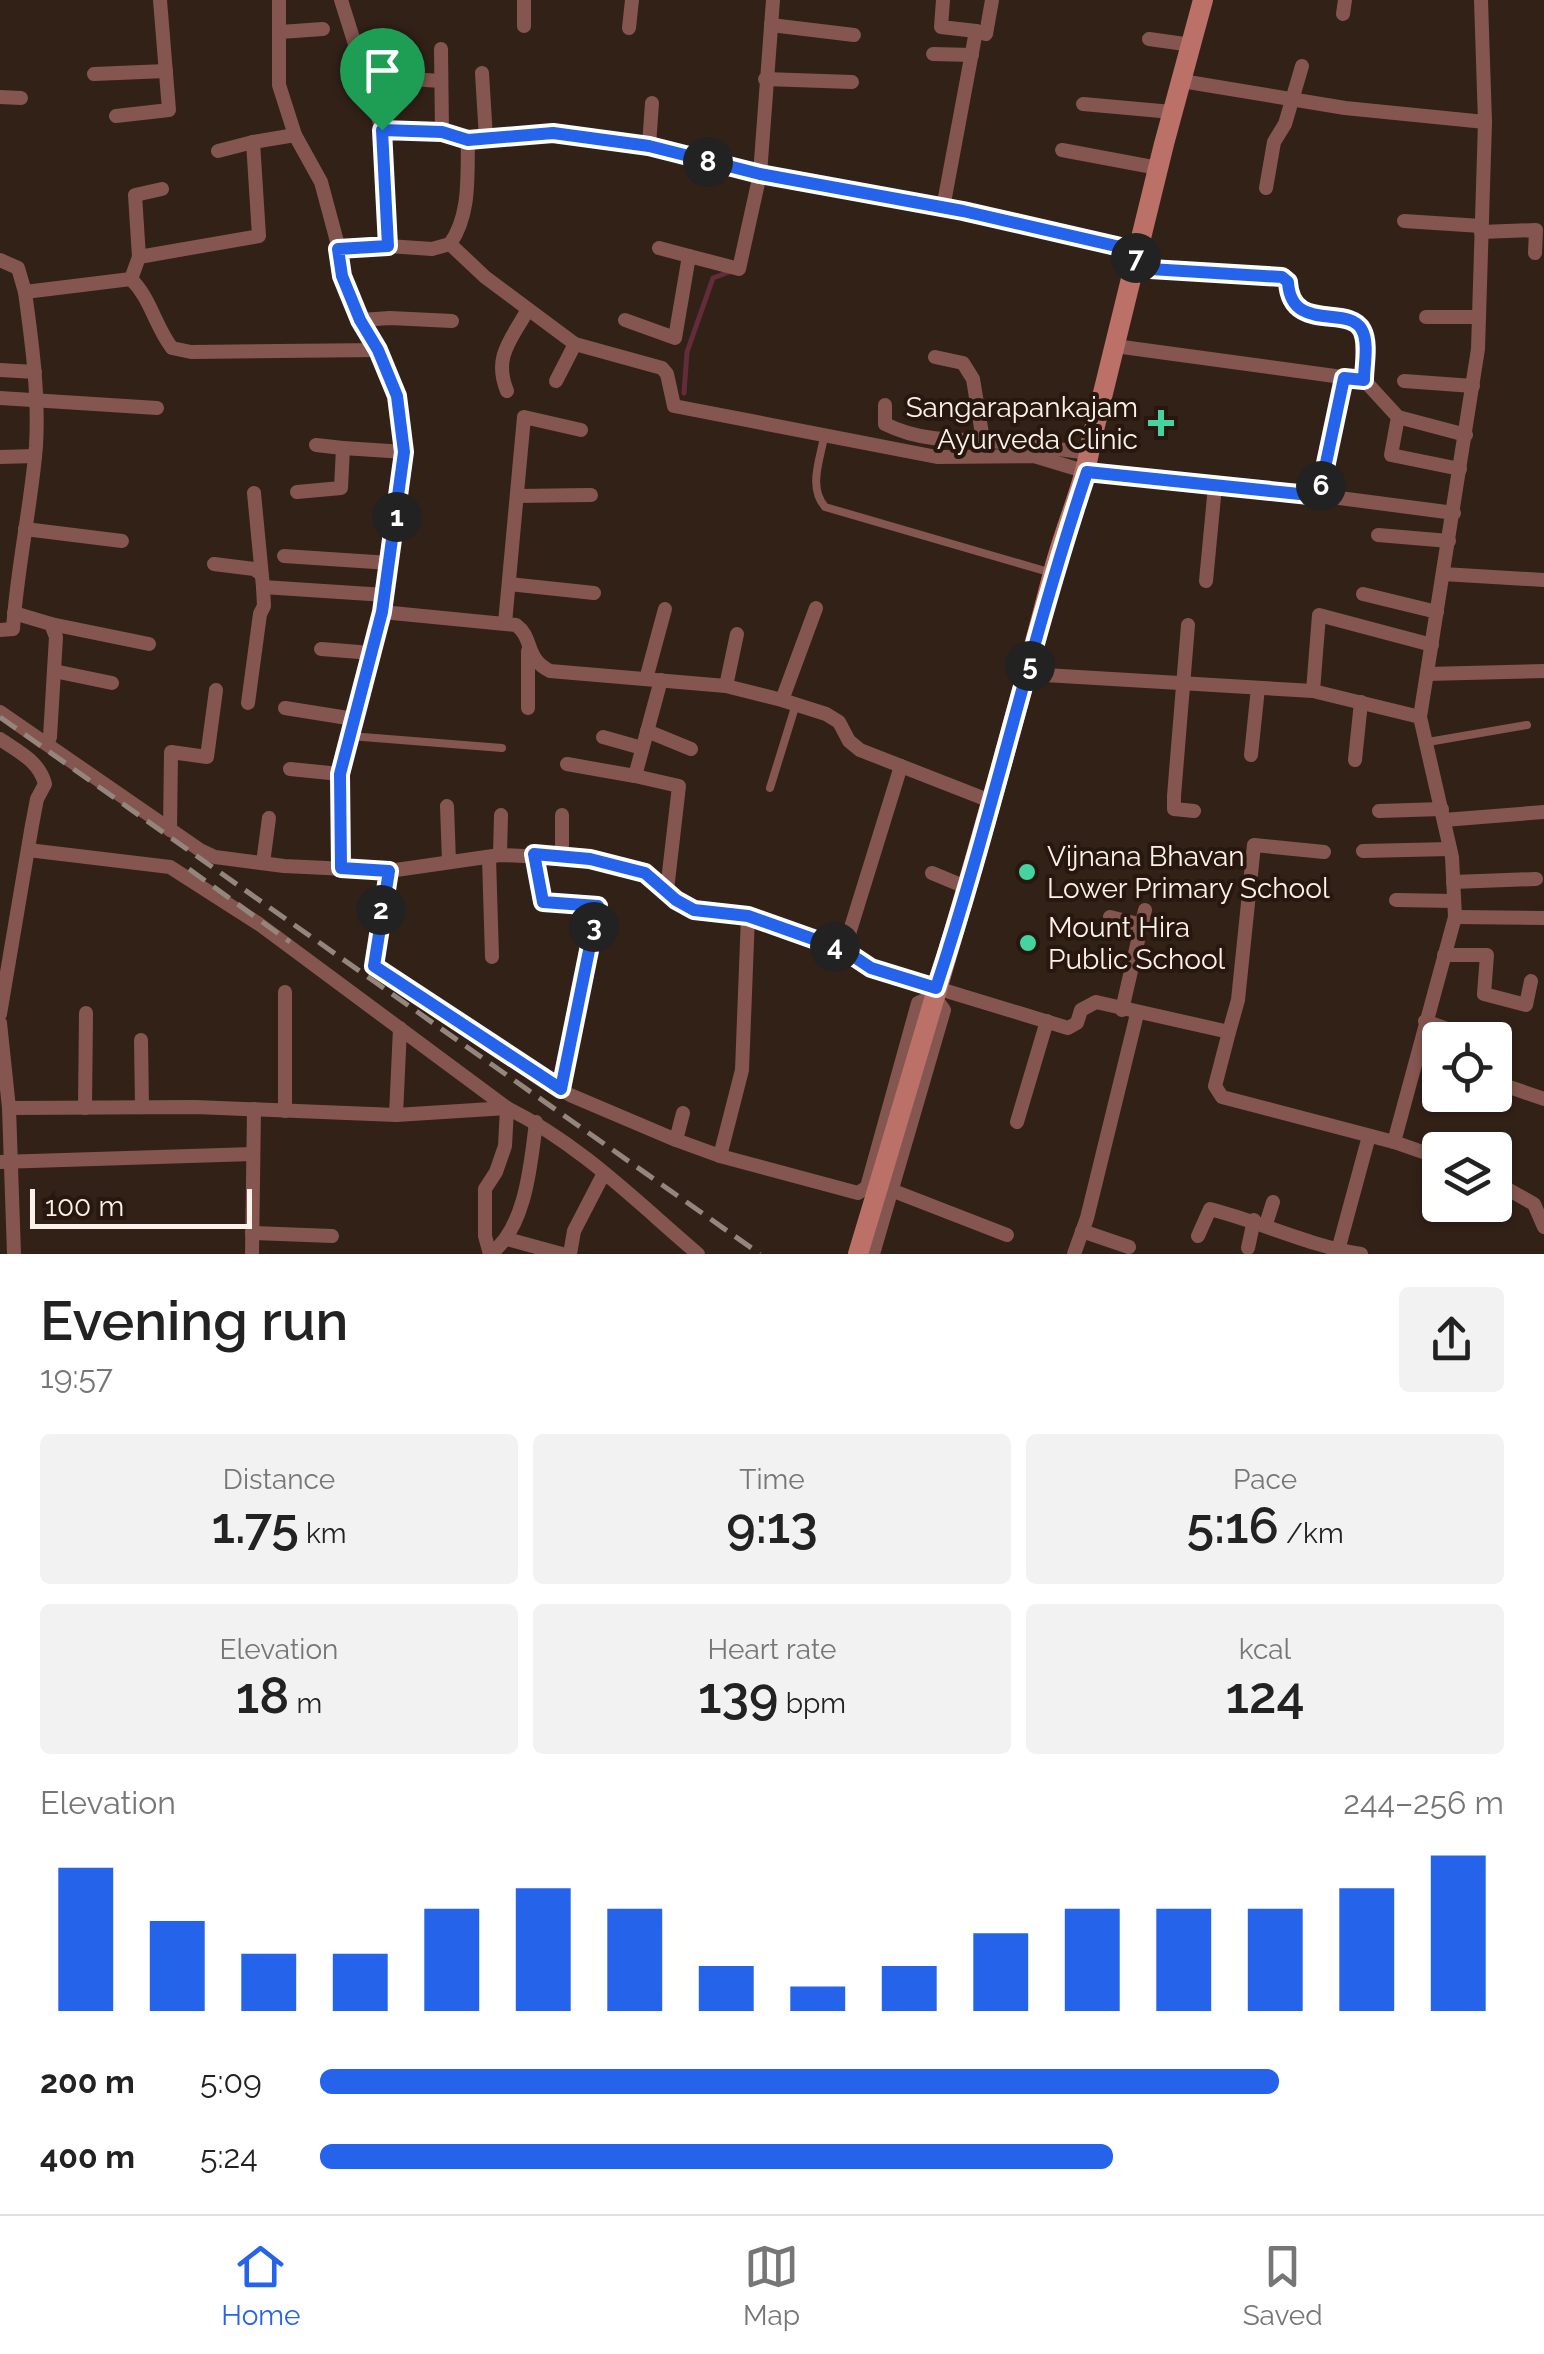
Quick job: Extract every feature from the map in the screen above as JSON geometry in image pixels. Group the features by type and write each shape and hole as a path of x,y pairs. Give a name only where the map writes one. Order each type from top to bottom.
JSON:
{"main road":[{"path":"858,1254 993,802 1053,573 1088,462 1158,168 1203,0"}],"street":[{"path":"116,116 169,110 160,0"},
{"path":"279,0 279,85 295,135 321,182 342,276 397,396 404,452 382,612 340,774 341,868"},
{"path":"341,0 382,130 388,246"},
{"path":"524,0 524,26"},
{"path":"629,28 632,0"},
{"path":"659,248 740,268 760,174 773,0"},
{"path":"943,0 941,27 986,34 992,0"},
{"path":"1394,1142 1454,909 1450,848 1420,717 1466,434 1479,318 1485,122 1481,0"},
{"path":"770,25 854,35"},
{"path":"280,32 323,29"},
{"path":"942,208 976,31"},
{"path":"1149,38 1192,45"},
{"path":"441,50 442,132"},
{"path":"933,54 972,56"},
{"path":"1266,188 1274,142 1293,101 1302,66"},
{"path":"94,74 166,71"},
{"path":"482,73 486,138"},
{"path":"364,76 441,81"},
{"path":"765,79 852,82"},
{"path":"1182,81 1293,101 1485,122"},
{"path":"0,97 20,98"},
{"path":"649,146 652,103"},
{"path":"1084,104 1172,112"},
{"path":"382,130 442,132 468,140 553,133 649,146 760,174 942,208 1136,260 1282,277 1288,282 1288,294 1302,310 1312,316 1357,324 1363,330 1364,380 1398,417 1466,434"},
{"path":"218,150 295,135"},
{"path":"338,249 432,248 450,244 461,228 466,203 468,140"},
{"path":"139,257 259,236 253,142"},
{"path":"1062,150 1158,168"},
{"path":"131,279 139,257 135,195 162,189"},
{"path":"1404,222 1536,230 1535,253"},
{"path":"450,244 528,311 575,344 662,368 674,406 938,457 1034,456 1088,462"},
{"path":"625,320 675,338 689,256"},
{"path":"0,260 18,268 26,292 36,400 34,456 13,630 0,630"},
{"path":"26,292 131,279"},
{"path":"131,279 145,293 160,332 172,348 190,352 378,350"},
{"path":"507,391 500,373 503,356 528,311"},
{"path":"1426,318 1479,318"},
{"path":"360,320 452,320"},
{"path":"556,381 575,344"},
{"path":"1115,346 1364,380"},
{"path":"935,357 963,362 974,379 983,440"},
{"path":"0,370 35,372"},
{"path":"1319,496 1344,378"},
{"path":"1404,381 1473,386"},
{"path":"0,398 157,408"},
{"path":"885,405 885,424 906,434 942,440 983,440 1215,486 1454,513"},
{"path":"505,623 524,417 582,430"},
{"path":"1398,417 1390,455 1460,468"},
{"path":"316,445 404,452"},
{"path":"297,492 341,488 343,448"},
{"path":"0,457 34,456"},
{"path":"1206,581 1215,486"},
{"path":"248,703 264,606 254,493"},
{"path":"517,496 591,495"},
{"path":"26,529 122,541"},
{"path":"1378,536 1449,541"},
{"path":"284,556 390,562"},
{"path":"214,564 254,569 262,581 385,595"},
{"path":"1443,574 1544,580"},
{"path":"509,584 594,593"},
{"path":"1363,594 1437,612"},
{"path":"789,702 816,608"},
{"path":"635,776 647,731 664,609"},
{"path":"382,612 505,623 524,630 528,646 528,708"},
{"path":"14,614 149,644"},
{"path":"1313,691 1319,615 1432,646"},
{"path":"47,744 56,637 51,624"},
{"path":"1188,626 1174,809 1194,811"},
{"path":"726,686 737,634"},
{"path":"528,646 539,665 550,671 726,686 789,702 839,722 849,741 860,750 993,802"},
{"path":"321,650 372,653"},
{"path":"54,671 112,683"},
{"path":"1427,674 1544,671"},
{"path":"1028,674 1313,691 1420,717"},
{"path":"1252,755 1258,688"},
{"path":"170,830 172,752 207,758 216,690"},
{"path":"1355,760 1361,702"},
{"path":"285,708 354,720"},
{"path":"0,712 215,857 389,871 534,854 590,859 645,873 694,910 748,916 844,950 871,968 934,996 1073,1027 1081,1010 1096,1002 1229,1032"},
{"path":"647,731 691,748"},
{"path":"603,737 642,748"},
{"path":"0,740 32,760 45,784 38,799 28,850 0,1014"},
{"path":"567,764 679,786 667,890"},
{"path":"844,950 900,766"},
{"path":"290,769 340,774"},
{"path":"447,806 449,862"},
{"path":"1379,811 1544,812"},
{"path":"492,957 495,857 501,816"},
{"path":"562,816 562,856"},
{"path":"263,863 269,818"},
{"path":"1324,852 1254,845 1238,1000 1215,1086 1222,1097 1422,1152"},
{"path":"1362,851 1450,848"},
{"path":"28,850 170,866 258,924 506,1108 536,1122 589,1158 698,1254"},
{"path":"534,854 543,902 598,906 561,1089"},
{"path":"389,871 374,966 561,1089 720,1156 858,1193 867,1187 918,1004 934,996"},
{"path":"932,873 968,888"},
{"path":"1453,882 1536,879"},
{"path":"1396,900 1544,918"},
{"path":"720,1156 742,1070 748,916"},
{"path":"1074,1254 1130,1012 1144,918 1110,917"},
{"path":"1444,954 1488,955 1484,994 1526,1005 1531,981"},
{"path":"285,992 285,1111"},
{"path":"873,1254 944,1010 934,996"},
{"path":"84,1108 86,1013"},
{"path":"1017,1122 1047,1022"},
{"path":"0,1023 8,1108 5,1162 14,1254"},
{"path":"396,1115 400,1028"},
{"path":"141,1040 142,1107"},
{"path":"1512,1088 1544,1100"},
{"path":"8,1108 254,1109 396,1115 506,1108"},
{"path":"506,1108 505,1146 486,1189 484,1236 490,1254 507,1239 529,1177 536,1122"},
{"path":"252,1254 254,1109"},
{"path":"676,1140 683,1113"},
{"path":"1338,1252 1348,1202 1356,1188 1369,1136"},
{"path":"5,1162 253,1154"},
{"path":"570,1254 574,1231 604,1173"},
{"path":"891,1190 1007,1235"},
{"path":"1512,1192 1534,1204 1544,1227"},
{"path":"1248,1248 1273,1202"},
{"path":"1198,1236 1210,1209 1260,1222 1338,1252 1360,1254"},
{"path":"1082,1231 1128,1247"},
{"path":"252,1233 332,1236"},
{"path":"507,1239 562,1254"}],"lane":[{"path":"824,436 815,484 825,507 1053,573"},
{"path":"770,788 789,702"},
{"path":"1428,742 1527,725"},
{"path":"350,736 502,748"}],"waterway":[{"path":"684,393 687,352 713,278 729,272"}],"railway":[{"path":"0,717 760,1254"},
{"path":"189,869 290,942"}],"place":[{"name":"Sangarapankajam Ayurveda Clinic","path":"1161,423"},
{"name":"Vijnana Bhavan Lower Primary School","path":"1027,872"},
{"name":"Mount Hira Public School","path":"1028,943"}],"route":[{"path":"382,130 442,132 468,140 553,133 649,146 760,174 963,211 1138,251 1134,268 1282,277 1288,282 1288,294 1302,310 1312,316 1342,319 1363,330 1364,380 1344,378 1319,496 1087,472 1053,573 1008,748 936,988 871,968 844,950 748,916 694,910 645,873 590,859 534,854 543,902 598,906 561,1089 374,966 389,871 341,868 340,774 382,612 404,452 397,396 342,276 338,249 388,246 382,130"}]}
